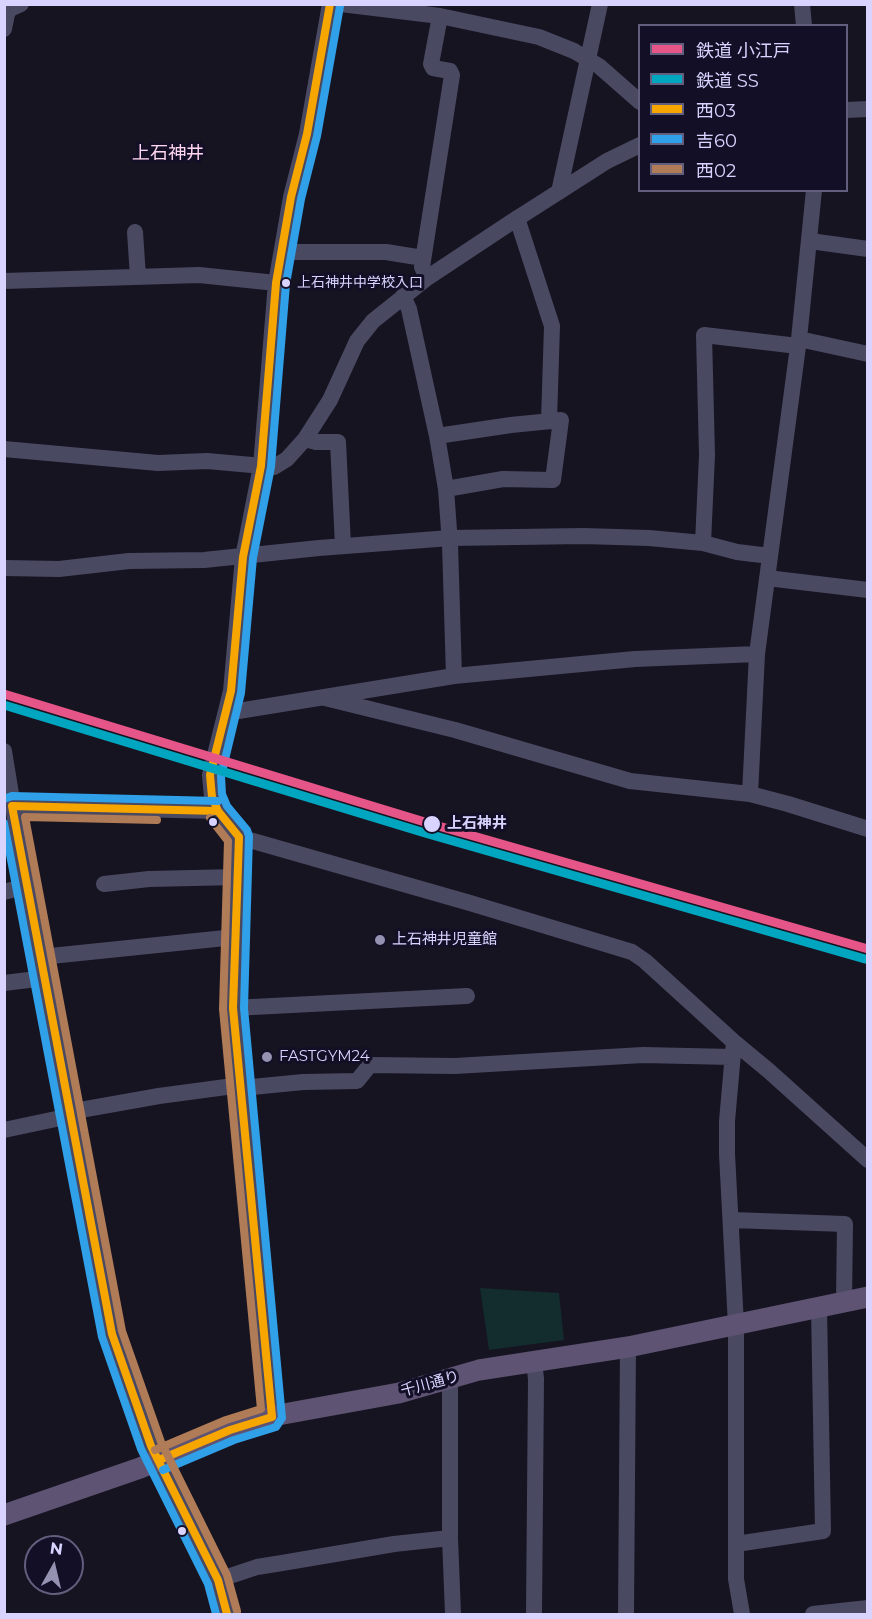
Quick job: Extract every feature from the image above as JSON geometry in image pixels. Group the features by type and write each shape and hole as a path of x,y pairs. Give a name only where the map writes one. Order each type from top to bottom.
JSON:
{"main road":[{"name":"千川通り","path":"4,1515 159,1460 230,1430 272,1417 399,1393 479,1370 628,1347 867,1297"}],"street":[{"path":"4,29 10,9 21,4"},
{"path":"321,4 328,4 307,134 291,197 276,283 261,466 243,557 231,691 210,775 212,797 218,811 239,837 632,952 645,961 733,1050 770,1071 867,1160"},
{"path":"341,4 440,16 539,37 589,59 638,101"},
{"path":"559,192 600,4"},
{"path":"802,4 804,24"},
{"path":"427,278 422,267 423,258 452,75 450,71 433,68 431,64 440,16"},
{"path":"848,110 867,109"},
{"path":"4,449 158,463 207,461 274,467 282,463 305,439 330,399 357,341 373,321 427,278 517,218 607,161 638,146"},
{"path":"750,794 757,654 799,343 814,192"},
{"path":"517,218 552,326 549,421"},
{"path":"135,232 138,277"},
{"path":"810,241 867,249"},
{"path":"282,252 386,252 423,258"},
{"path":"4,281 199,275 276,283"},
{"path":"403,296 409,309 437,436 446,489 450,538 454,676"},
{"path":"703,543 707,455 704,335 799,343 867,354"},
{"path":"437,436 561,420 553,480 503,479 446,489"},
{"path":"305,439 316,442 338,442 343,546"},
{"path":"4,568 59,569 129,561 204,560 450,538 584,536 649,538 703,543 736,552 770,556"},
{"path":"767,578 867,590"},
{"path":"226,713 454,676 635,659 757,654"},
{"path":"326,698 454,730 630,781 750,794 867,830"},
{"path":"4,751 8,806 41,957 112,1334 151,1446 218,1580 227,1614"},
{"path":"8,806 218,811"},
{"path":"239,837 233,1008 272,1417"},
{"path":"104,884 149,879 237,877"},
{"path":"4,892 26,886"},
{"path":"41,957 235,937"},
{"path":"4,983 45,978"},
{"path":"233,1008 467,996"},
{"path":"4,1130 159,1096 303,1082 357,1081 370,1065 455,1066 733,1050"},
{"path":"733,1050 727,1121 736,1325 736,1578 742,1614"},
{"path":"732,1220 845,1224 844,1302"},
{"path":"736,1544 823,1531 819,1307"},
{"path":"626,1614 628,1347"},
{"path":"534,1361 536,1379 534,1614"},
{"path":"450,1379 450,1538 453,1614"},
{"path":"218,1580 258,1567 394,1544 450,1538"},
{"path":"813,1614 867,1608"}],"green space":[{"path":"480,1288 559,1293 564,1340 489,1350"}],"rail line":[{"name":"小江戸","path":"4,694 428,823 868,949"},
{"name":"SS","path":"4,705 425,833 865,959"}],"transit line":[{"name":"西03","path":"159,1460 230,1430 272,1417 233,1008 239,837 218,811 212,797 210,775 231,691 243,557 261,466 276,283 291,197 307,134 330,4"},
{"name":"吉60","path":"163,1470 234,1440 276,1427 282,1418 244,1008 249,836 247,830 227,806 222,794 221,776 241,693 253,558 271,467 286,284 301,199 317,136 340,6"},
{"name":"吉60","path":"4,799 12,796 218,801"},
{"name":"西03","path":"218,811 12,806 112,1334 151,1446 218,1580 227,1614"},
{"name":"西02","path":"157,820 25,817 122,1331 161,1442 227,1575 237,1611"},
{"name":"西02","path":"155,1450 226,1420 261,1409 223,1009 228,841 210,818"},
{"name":"吉60","path":"4,823 102,1337 141,1449 208,1584 216,1614"}],"place":[{"name":"上石神井中学校入口","path":"286,283"},
{"name":"上石神井","path":"432,824"},
{"name":"上石神井児童館","path":"380,940"},
{"name":"FASTGYM24","path":"267,1057"}],"district":[{"name":"上石神井","path":"168,154"}]}
